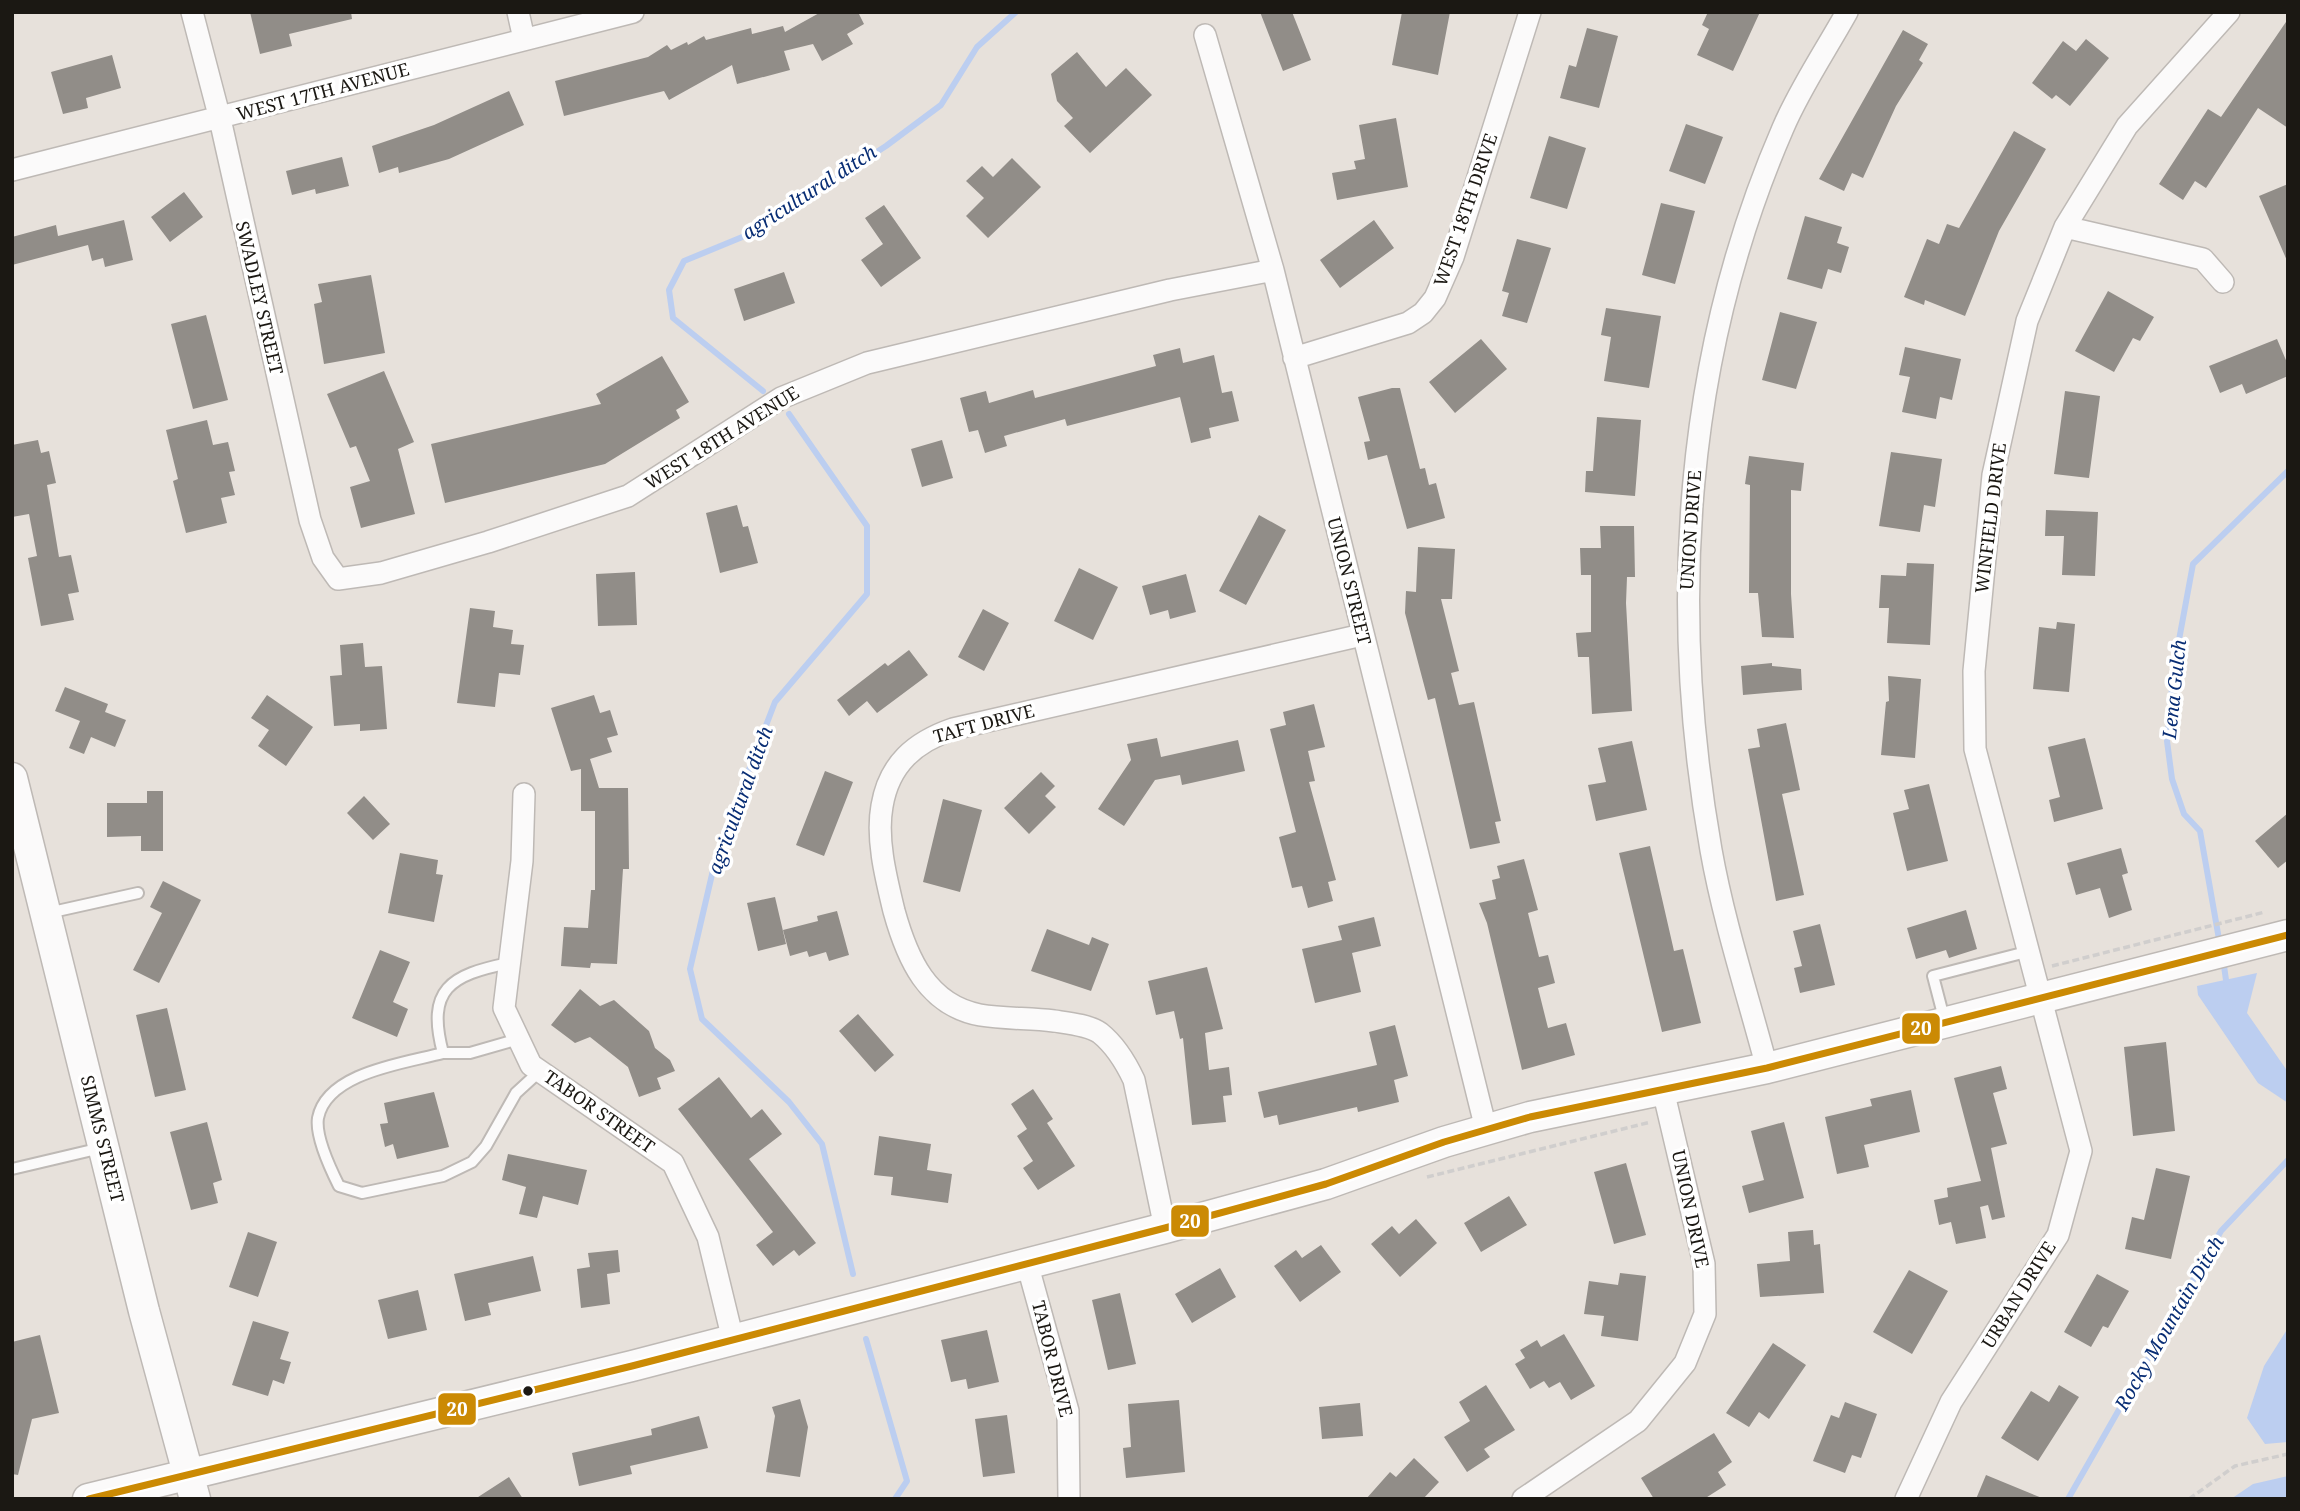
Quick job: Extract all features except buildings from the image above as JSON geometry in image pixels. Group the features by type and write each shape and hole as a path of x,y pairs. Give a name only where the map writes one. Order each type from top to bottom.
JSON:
{"street":[{"name":"SWADLEY STREET","path":"192,12 220,119 310,520 323,558 338,579"},
{"path":"518,12 524,39"},
{"name":"WEST 17TH AVENUE","path":"12,170 633,12"},
{"name":"WEST 18TH DRIVE","path":"1294,358 1408,323 1423,313 1435,298 1453,257 1530,12"},
{"name":"UNION DRIVE","path":"1767,1068 1712,853 1697,764 1689,677 1686,598 1693,484 1707,378 1730,281 1754,199 1784,125 1847,12"},
{"name":"WINFIELD DRIVE","path":"2043,997 1975,749 1974,671 1993,475 2027,321 2065,227 2127,126 2229,12"},
{"name":"UNION STREET","path":"1205,35 1273,270 1486,1129"},
{"path":"2065,227 2203,259 2223,282"},
{"name":"WEST 18TH AVENUE","path":"338,579 408,565 596,509 628,496 781,398 867,363 1170,290 1273,270"},
{"name":"TAFT DRIVE","path":"1165,1228 1134,1080 1126,1063 1098,1031 1068,1023 981,1015 956,1008 940,999 925,983 898,925 886,876 881,810 886,785 911,750 928,738 953,729 1362,635"},
{"name":"SIMMS STREET","path":"12,778 192,1486"},
{"name":"TABOR STREET","path":"524,794 522,861 504,1008 531,1065 673,1163 693,1199 708,1237 733,1340"},
{"path":"88,1499 192,1486 733,1340 1326,1185 1486,1129 1570,1107 1767,1068 2252,944 2281,923"},
{"name":"URBAN DRIVE","path":"1906,1499 1951,1402 2057,1235 2081,1151 2043,997"},
{"name":"UNION DRIVE","path":"1523,1499 1638,1421 1685,1363 1705,1314 1704,1264 1663,1090"},
{"name":"TABOR DRIVE","path":"1027,1263 1068,1411 1069,1499"}],"lane":[{"path":"47,913 138,893"},
{"path":"1945,1022 1933,976 2030,951"},
{"path":"443,1053 436,1026 439,999 456,980 477,969 509,963"},
{"path":"519,1040 470,1053 443,1053 352,1078 331,1094 318,1119 326,1159 339,1186 362,1193 443,1176 472,1162 486,1146 516,1093 540,1071"},
{"path":"12,1169 104,1147"}],"path":[{"path":"2203,927 2232,920 2281,923"},
{"path":"2189,1499 2235,1466 2288,1454"}],"water":[{"path":"2257,973 2247,1013 2288,1072 2288,1103 2258,1083 2198,995 2197,986"},
{"path":"2288,1328 2288,1442 2265,1444 2247,1418 2264,1366"},
{"path":"2288,1476 2288,1499 2231,1499 2253,1484"}],"waterway":[{"name":"agricultural ditch","path":"763,391 673,318 669,290 684,261 752,233 886,146 941,105 977,47 1016,12"},
{"name":"agricultural ditch","path":"789,414 867,526 867,594 775,702 717,853 690,969 702,1019 789,1102 822,1144 853,1274"},
{"name":"Lena Gulch","path":"2220,945 2200,831 2184,814 2172,779 2167,741 2174,667 2193,564 2288,471"},
{"name":"Lena Gulch","path":"2223,959 2226,980"},
{"name":"Rocky Mountain Ditch","path":"2068,1499 2221,1231 2288,1160"},
{"name":"agricultural ditch","path":"866,1339 907,1481 895,1499"}],"transit line":[{"name":"20","path":"89,1499 632,1366 1165,1228 1326,1184 1444,1142 1530,1117 1767,1068 2288,935"}]}
